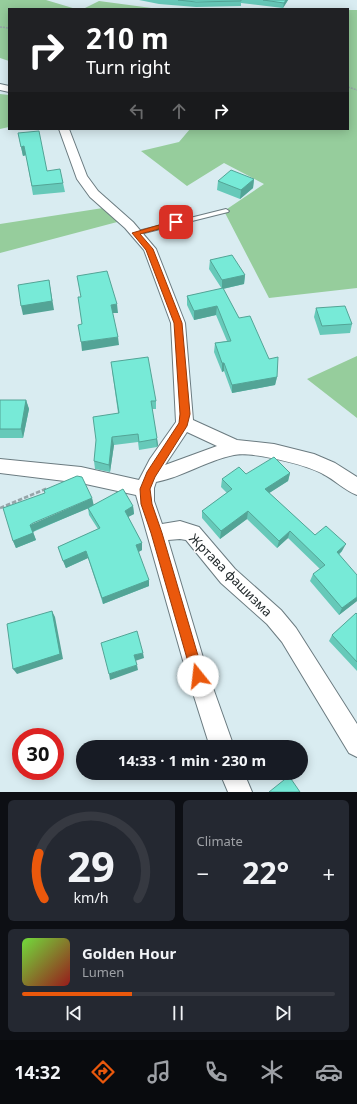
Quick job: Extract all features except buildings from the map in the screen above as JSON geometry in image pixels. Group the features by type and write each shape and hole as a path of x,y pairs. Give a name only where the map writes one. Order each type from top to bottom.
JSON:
{"street":[{"path":"64,130 81,177 94,194 136,233 150,249 178,323 185,414 184,423 148,482 146,504 157,533 207,705 220,740"},
{"path":"184,423 235,447 274,451 308,459 330,468 357,487"},
{"path":"0,466 148,482 163,474 235,447"},
{"name":"Жртава фашизма","path":"157,533 180,530 192,533 228,576 274,618 289,635 357,745"},
{"path":"235,780 240,792"}],"lane":[{"path":"136,233 226,211"}],"path":[{"path":"0,508 51,487"}],"green space":[{"path":"0,0 46,0 73,8 8,8 8,61 0,58"},
{"path":"99,1 152,8 85,8"},
{"path":"349,10 357,10 357,288 269,298 224,211 264,184 224,163 187,186 141,151 179,142 189,130 349,130"},
{"path":"0,94 8,95 8,127 0,129"},
{"path":"103,208 121,221 0,253 0,224"},
{"path":"357,356 357,418 307,379"}],"route":[{"path":"176,222 136,233 150,249 178,323 185,414 184,423 151,475 145,489 146,504 157,533 198,676"}]}
